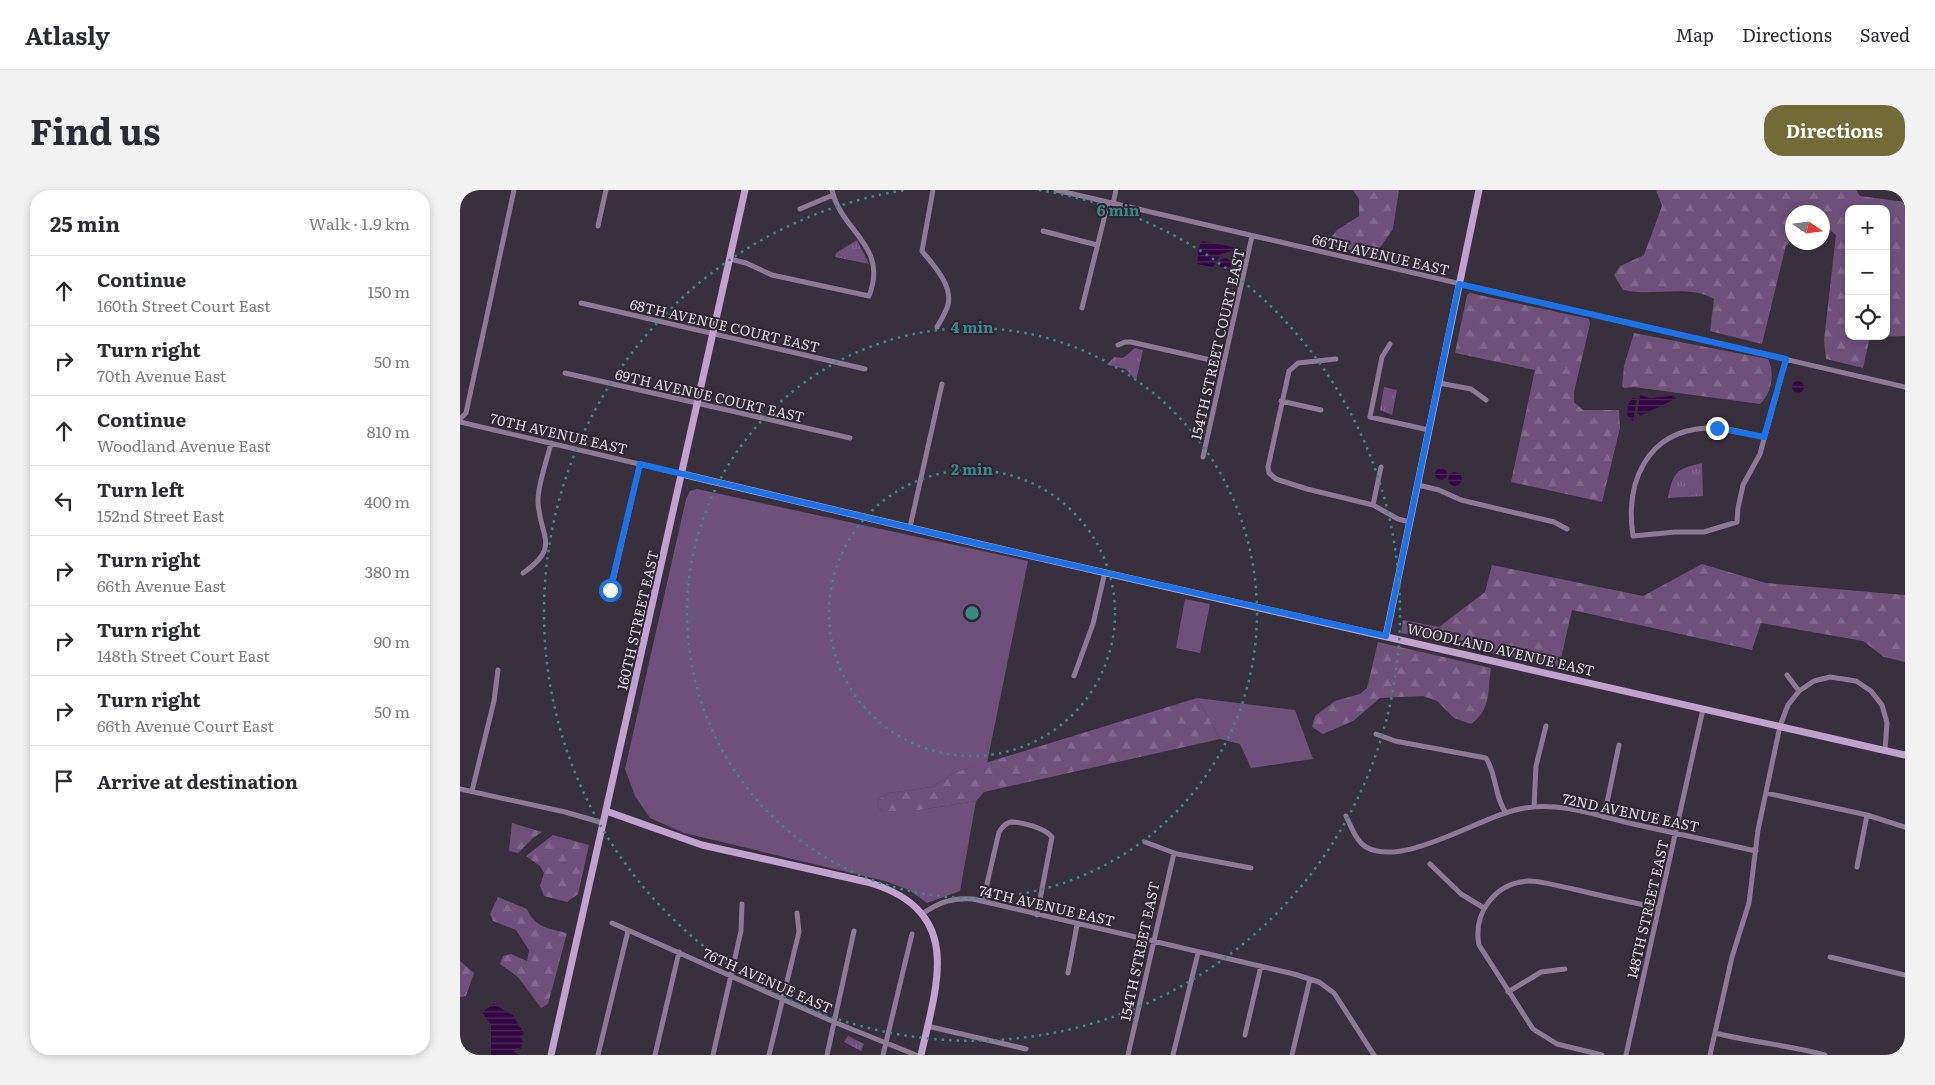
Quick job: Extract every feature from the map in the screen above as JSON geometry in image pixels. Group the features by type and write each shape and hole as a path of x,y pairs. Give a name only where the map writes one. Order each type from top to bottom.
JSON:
{"street":[{"path":"460,421 466,413 514,190"},
{"path":"598,226 606,190"},
{"name":"160TH STREET EAST","path":"551,1055 745,190"},
{"path":"933,190 922,251 942,279 949,295 948,305 937,327"},
{"name":"66TH AVENUE EAST","path":"1056,190 1905,387"},
{"path":"1082,308 1097,245 1116,190"},
{"path":"1386,636 1479,190"},
{"path":"730,259 746,263 772,275 870,296 875,282 873,260 832,192 800,209"},
{"path":"1043,231 1097,245"},
{"name":"154TH STREET COURT EAST","path":"1203,457 1252,236"},
{"name":"68TH AVENUE COURT EAST","path":"580,303 865,369"},
{"path":"1118,345 1131,342 1224,364"},
{"path":"1390,344 1382,357 1370,417 1429,430"},
{"path":"1336,359 1307,360 1289,371 1268,467 1272,476 1307,489 1373,505 1398,519 1410,522"},
{"path":"1764,437 1725,429 1706,428 1682,433 1656,447 1640,469 1631,508 1633,536 1675,532 1704,532 1737,522 1743,485 1760,454 1786,359"},
{"name":"69TH AVENUE COURT EAST","path":"565,373 850,438"},
{"path":"1439,383 1471,389 1486,400"},
{"path":"910,527 942,384"},
{"path":"1281,401 1321,410"},
{"name":"70TH AVENUE EAST","path":"460,421 682,474"},
{"path":"523,573 540,559 547,541 538,499 551,443"},
{"path":"610,590 640,464"},
{"path":"1373,505 1382,467"},
{"name":"WOODLAND AVENUE EAST","path":"682,474 1905,755"},
{"path":"1418,485 1438,490 1461,500 1554,522 1567,529"},
{"path":"1074,676 1093,624 1106,572"},
{"path":"472,791 494,701 498,670"},
{"path":"1787,675 1799,691"},
{"path":"1710,1055 1732,957 1749,903 1766,793 1780,726 1788,705 1799,691 1822,679 1847,678 1871,691 1882,706 1887,723 1885,750"},
{"name":"148TH STREET EAST","path":"1626,1055 1703,709"},
{"path":"1534,807 1536,766 1546,726"},
{"path":"1376,734 1394,741 1486,758 1504,811"},
{"path":"1604,817 1619,745"},
{"path":"460,790 566,812 603,824"},
{"path":"1766,793 1867,815 1905,826"},
{"name":"72ND AVENUE EAST","path":"1346,816 1365,847 1387,852 1426,846 1504,811 1534,807 1560,808 1756,851"},
{"path":"606,811 702,845 882,886 906,899 922,914 931,930 939,959 938,976 921,1055"},
{"path":"1857,867 1867,815"},
{"path":"983,902 997,839 1004,824 1010,822 1044,830 1052,839 1037,915"},
{"path":"1145,842 1174,853 1251,868"},
{"name":"154TH STREET EAST","path":"1128,1055 1152,942 1174,853"},
{"path":"1430,864 1461,894 1484,908"},
{"path":"1602,1055 1557,1044 1539,1034 1528,1023 1479,946 1477,932 1481,915 1484,908 1505,887 1530,881 1659,908"},
{"name":"74TH AVENUE EAST","path":"922,914 938,904 953,899 983,902 1310,979 1327,987 1334,993 1374,1055"},
{"path":"713,1055 742,931 742,904"},
{"path":"769,1055 798,932 797,913"},
{"name":"76TH AVENUE EAST","path":"612,923 834,1022 916,1055"},
{"path":"1068,973 1077,924"},
{"path":"598,1055 628,931"},
{"path":"826,1055 854,931"},
{"path":"883,1055 912,934"},
{"path":"655,1055 679,952"},
{"path":"1173,1055 1198,953"},
{"path":"1830,957 1905,974"},
{"path":"1245,1035 1260,966"},
{"path":"1508,992 1541,972 1565,969"},
{"path":"1292,1055 1310,979"},
{"path":"928,1026 1026,1048"},
{"path":"1715,1033 1753,1042 1793,1047 1825,1055"}],"green space":[{"path":"1353,190 1399,190 1393,229 1374,256 1326,244 1337,230 1359,216 1359,199"},
{"path":"1656,190 1856,190 1860,196 1905,202 1905,336 1890,336 1890,205 1845,205 1845,340 1869,340 1863,368 1826,359 1824,340 1836,235 1830,230 1830,205 1785,205 1785,249 1762,344 1710,331 1714,299 1704,295 1681,291 1634,292 1623,290 1614,275 1620,266 1644,255 1662,206"},
{"path":"857,240 869,264 835,257 836,253"},
{"path":"1470,293 1589,319 1590,324 1574,392 1574,402 1583,410 1619,410 1620,428 1602,502 1511,482 1535,370 1455,353 1467,295"},
{"path":"1634,333 1768,359 1772,376 1770,388 1760,404 1634,387 1624,388 1622,386 1624,366"},
{"path":"1135,348 1143,350 1136,381 1126,369 1107,365 1114,357 1123,358"},
{"path":"1384,387 1397,390 1392,415 1380,410"},
{"path":"1702,463 1703,496 1668,498 1672,482 1677,473 1686,467"},
{"path":"697,489 1028,561 987,763 956,772 932,787 889,793 878,800 877,806 882,811 913,811 976,801 960,891 927,903 909,890 885,881 684,833 650,818 635,796 625,769 686,499 690,491"},
{"path":"1702,564 1766,583 1905,595 1905,662 1884,657 1863,641 1761,623 1752,650 1572,610 1559,667 1401,633 1403,620 1439,627 1485,592 1492,565 1643,596"},
{"path":"1185,599 1210,604 1200,653 1176,648"},
{"path":"1378,642 1491,668 1486,706 1478,718 1471,724 1454,718 1437,701 1423,696 1380,698 1353,721 1323,734 1312,727 1315,716 1335,701 1360,694 1367,688"},
{"path":"1197,698 1295,710 1313,759 1251,768 1240,744 1220,739"},
{"path":"1197,698 1220,739 984,792 976,801 913,811 882,811 877,806 878,800 889,793 932,787 956,772"},
{"path":"512,823 542,832 518,853 509,851"},
{"path":"553,835 589,845 578,894 567,902 544,896 540,886 544,873 540,866 526,856"},
{"path":"498,897 527,909 534,920 543,926 567,933 548,1004 541,1008 518,977 500,964 503,956 511,954 527,961 529,950 516,930 493,921 490,914"},
{"path":"460,961 474,973 466,996 460,997"},
{"path":"848,1036 864,1044 861,1051 844,1042"}],"shaded area":[{"path":"1202,241 1233,247 1235,250 1221,254 1213,267 1197,264 1199,246"},
{"path":"1223,258 1227,258 1231,264 1227,270 1223,270 1219,266 1219,262"},
{"path":"1798,381 1804,387 1798,393 1792,387"},
{"path":"1640,395 1650,398 1672,396 1677,398 1640,416 1637,413"},
{"path":"1632,398 1637,399 1633,421 1627,415 1628,405"},
{"path":"1441,468 1447,474 1441,480 1435,474"},
{"path":"1452,472 1458,472 1462,479 1458,486 1452,486 1448,482 1448,476"},
{"path":"494,1004 513,1015 524,1034 520,1036 523,1041 521,1049 516,1048 514,1052 519,1055 491,1055 491,1025 482,1012"}],"route":[{"path":"610,590 640,464 983,545 1386,636 1459,284 1786,359 1778,391 1770,410 1764,437 1717,428"}]}
